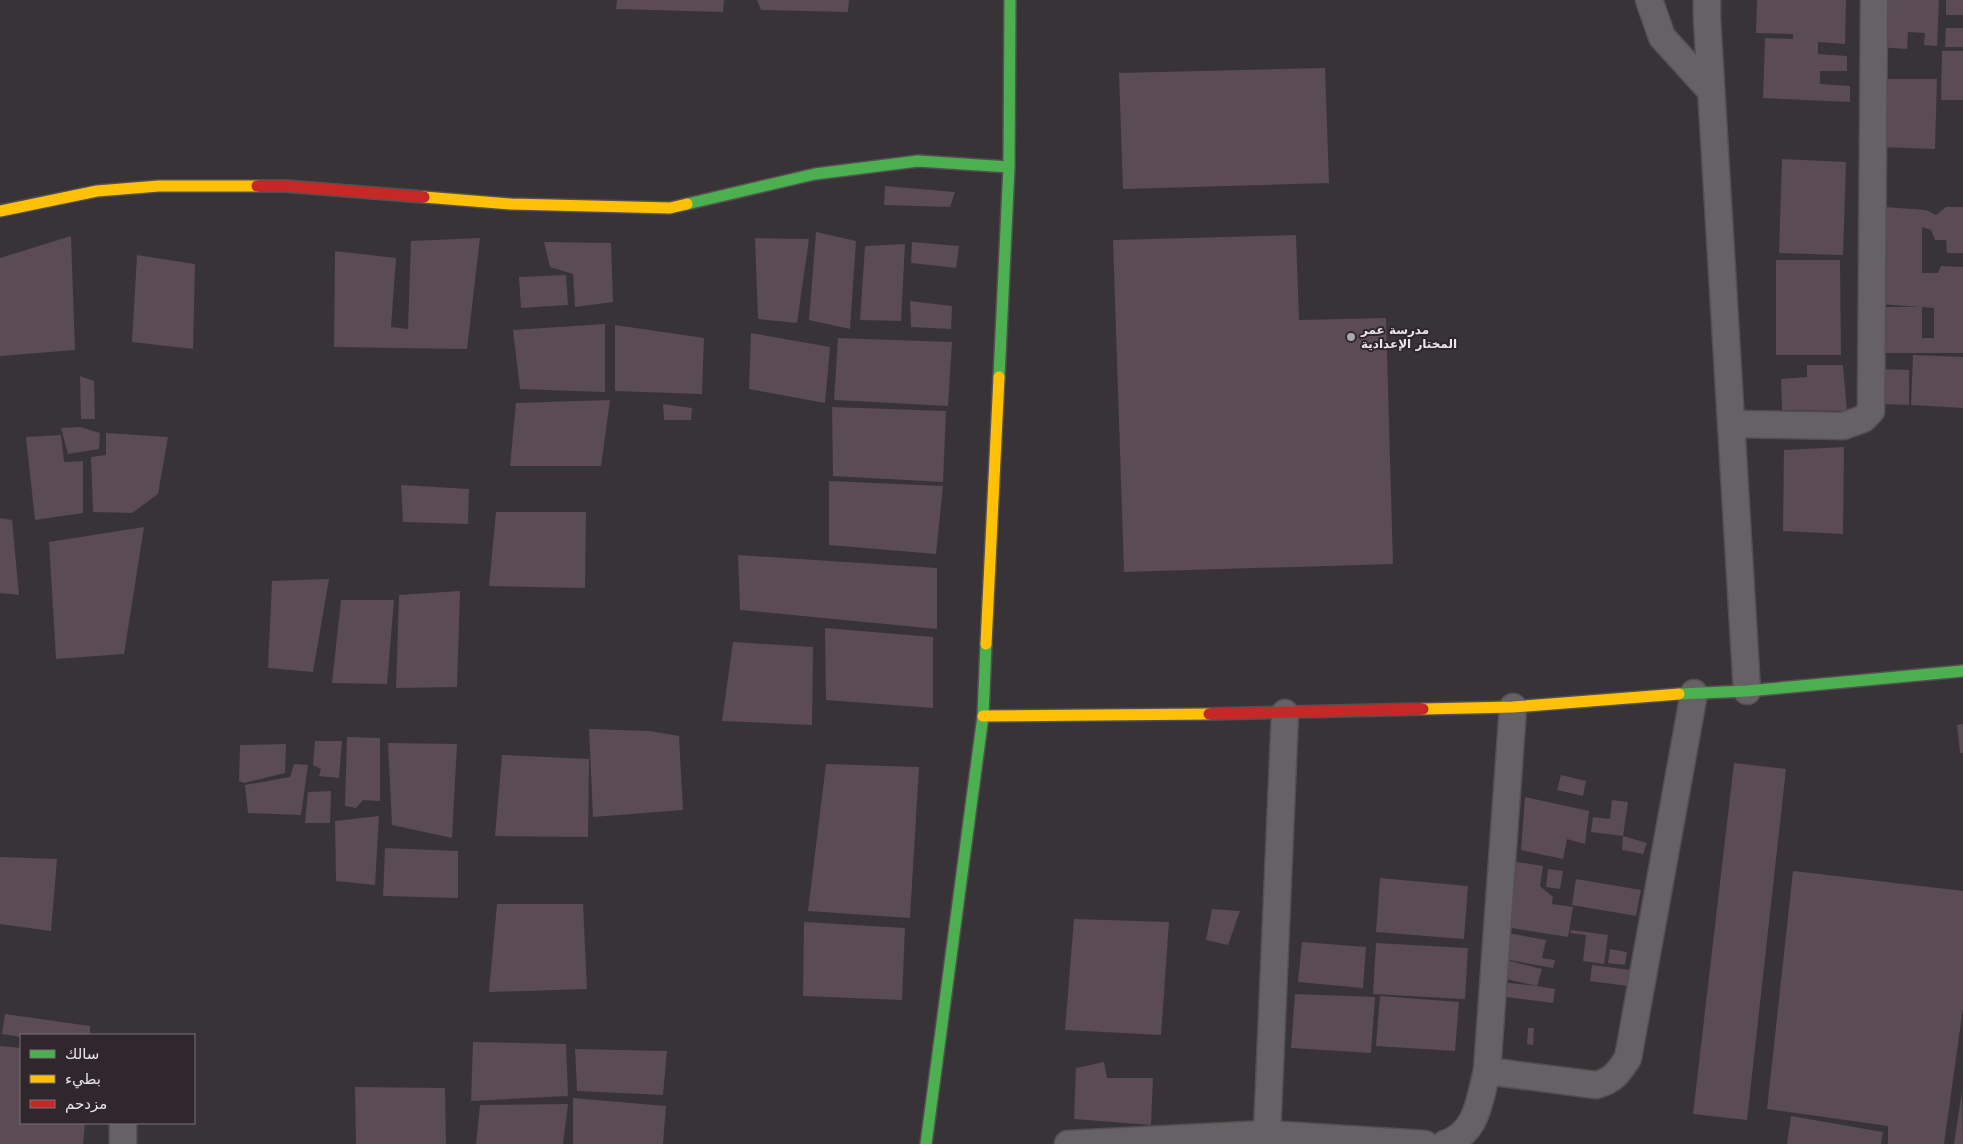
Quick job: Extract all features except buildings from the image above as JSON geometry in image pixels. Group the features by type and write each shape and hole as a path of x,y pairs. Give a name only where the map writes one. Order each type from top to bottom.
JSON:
{"street":[{"path":"926,1144 983,716 1009,167 1010,0"},
{"path":"1650,0 1662,37 1711,91"},
{"path":"1707,0 1747,691"},
{"path":"1732,424 1843,426 1863,419 1871,411 1874,0"},
{"path":"0,211 97,191 159,186 285,186 511,204 670,208 815,174 918,161 1009,167"},
{"path":"983,716 1285,714 1513,707 1694,693 1747,691 1963,671"},
{"path":"1487,1071 1596,1085 1608,1082 1618,1074 1628,1058 1694,693"},
{"path":"1445,1144 1466,1132 1474,1120 1487,1071 1513,707"},
{"path":"1267,1134 1285,714"},
{"path":"123,1124 124,1144"},
{"path":"1068,1144 1267,1134 1425,1144"}],"traffic: fast":[{"path":"999,377 1009,167 1010,0"},
{"path":"687,204 815,174 918,161 1009,167"},
{"path":"926,1144 983,716 986,644"},
{"path":"1679,694 1747,691 1963,671"}],"traffic: slow":[{"path":"0,211 97,191 159,186 257,186"},
{"path":"424,197 511,204 670,208 687,204"},
{"path":"986,644 999,377"},
{"path":"1423,709 1513,707 1679,694"},
{"path":"983,716 1209,714"}],"traffic: jam":[{"path":"257,186 285,186 424,197"},
{"path":"1209,714 1423,709"}],"place":[{"name":"مدرسة عمر المختار الإعدادية","path":"1351,337"}]}
